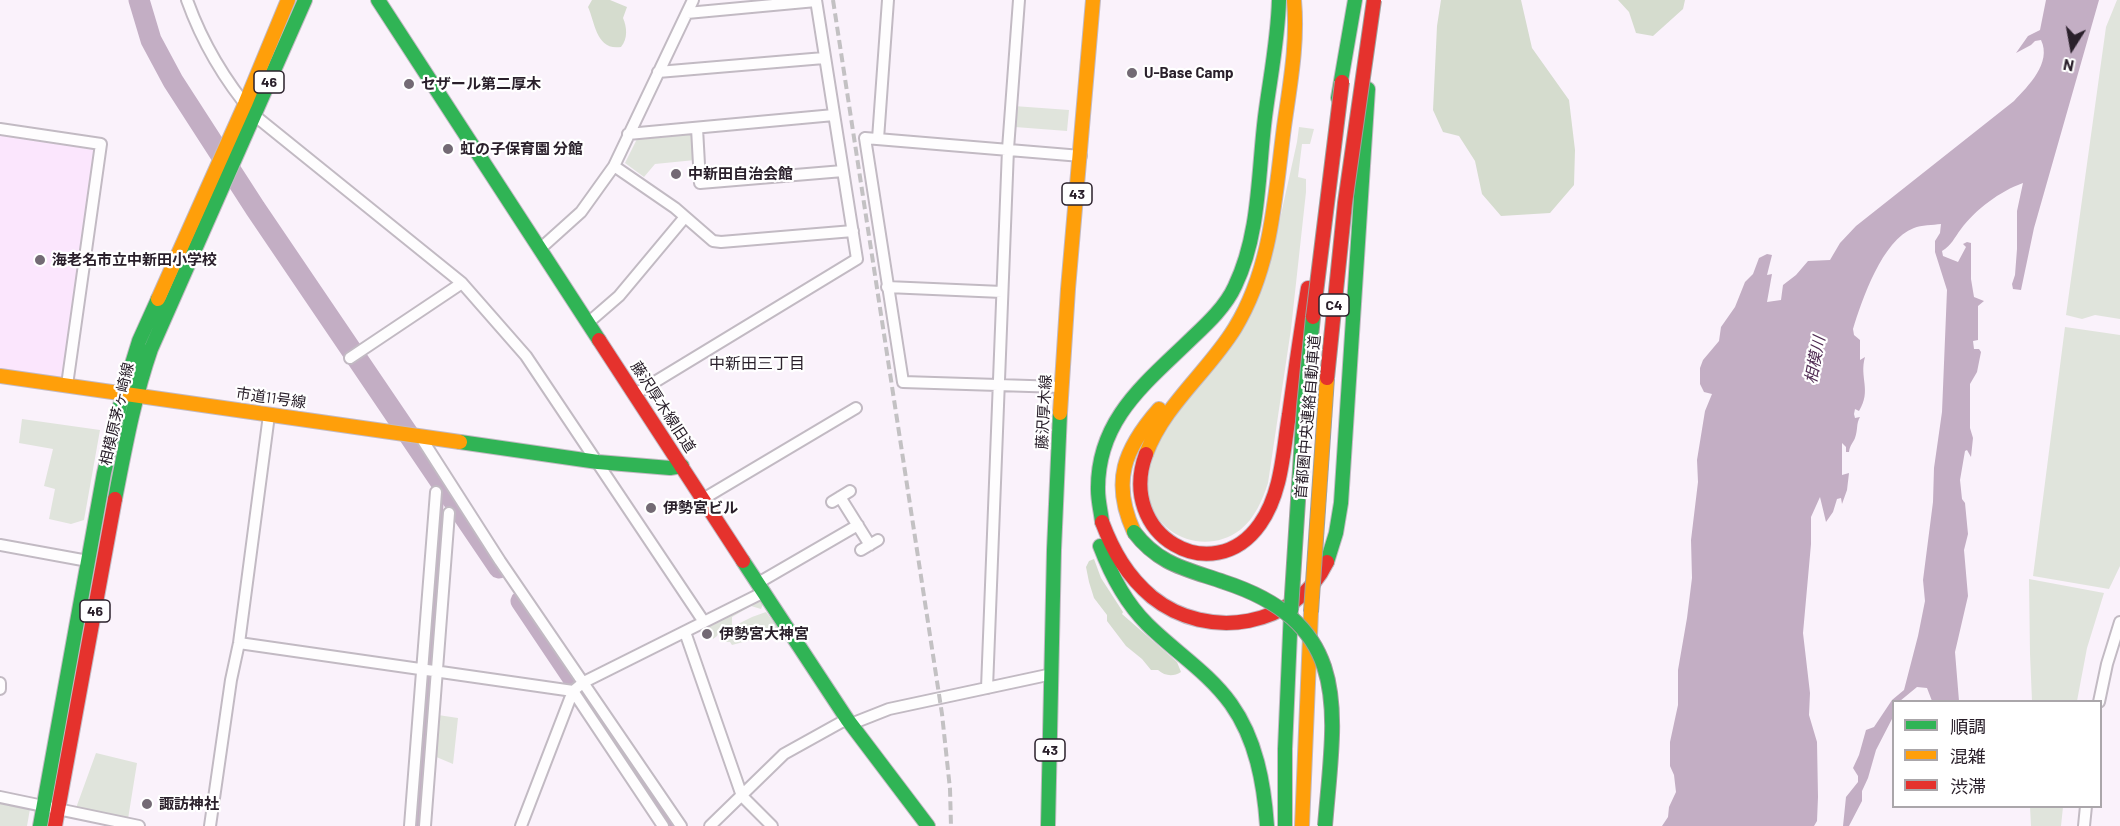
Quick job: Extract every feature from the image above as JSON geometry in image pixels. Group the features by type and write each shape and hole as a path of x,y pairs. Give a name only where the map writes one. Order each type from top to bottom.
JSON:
{"main road":[{"name":"相模原茅ヶ崎線","path":"55,826 139,341 245,104 288,0"},
{"name":"相模原茅ヶ崎線","path":"40,826 104,473 129,394 234,164 305,0"},
{"name":"藤沢厚木線旧道","path":"378,0 849,721 928,826"},
{"name":"藤沢厚木線","path":"1048,826 1061,387 1093,0"},
{"path":"1267,826 1264,795 1256,756 1242,721 1221,690 1146,623 1124,598 1103,556 1098,540 1094,507 1099,468 1107,436 1123,406 1147,379 1214,317 1234,288 1242,271 1252,228 1279,0"},
{"path":"1294,0 1295,49 1266,252 1258,280 1247,306 1226,342 1156,430 1143,459 1140,499 1148,520 1155,530 1174,546 1211,553 1223,551 1245,541 1262,523 1272,501 1278,480 1329,142 1342,82"},
{"name":"首都圏中央連絡自動車道","path":"1285,826 1285,749 1293,566 1304,407 1318,265 1355,0"},
{"path":"1099,468 1098,504 1111,548 1128,574 1151,597 1178,614 1211,623 1236,624 1259,620 1287,607 1304,594 1318,578 1332,551 1340,511 1374,0"},
{"name":"首都圏中央連絡自動車道","path":"1302,826 1314,556 1336,281 1354,132 1374,0"},
{"path":"1226,342 1152,416 1131,446 1124,465 1120,489 1124,512 1134,532 1148,550 1166,563 1247,589 1274,602 1312,641 1326,669 1332,696 1325,826"},
{"name":"市道11号線","path":"0,376 598,462 670,468 682,466"}],"street":[{"path":"187,0 196,26 229,84 254,116 462,283 526,356 704,622"},
{"path":"541,248 581,212 614,166 693,0"},
{"path":"878,139 888,0"},
{"path":"987,688 1008,149 1019,0"},
{"path":"635,394 857,259 816,1 687,13"},
{"path":"658,72 824,58"},
{"path":"628,134 834,115"},
{"path":"697,128 700,183 843,171"},
{"path":"0,129 101,144 67,385"},
{"path":"1061,387 903,382 865,138 1081,156"},
{"path":"614,166 675,208 713,241 853,231"},
{"path":"589,322 619,296 685,217"},
{"path":"354,356 462,283"},
{"path":"887,287 1002,292"},
{"path":"704,499 856,408"},
{"path":"210,826 231,680 240,643 269,415"},
{"path":"412,435 500,561 663,826"},
{"path":"425,826 436,492"},
{"path":"841,497 870,545"},
{"path":"410,826 449,513"},
{"path":"240,643 430,672 578,687 685,633 858,525"},
{"path":"0,545 88,561"},
{"path":"2098,700 2120,622"},
{"path":"685,633 742,796 772,826"},
{"path":"710,826 784,754 849,721 1052,674"},
{"path":"0,682 0,689"},
{"path":"521,826 578,687"},
{"path":"578,687 681,826"},
{"path":"0,797 139,826"},
{"path":"2084,826 2086,808"}],"shaded area":[{"path":"592,0 610,0 627,7 623,18 626,37 621,47 606,45 601,40 588,7"},
{"path":"1441,0 1521,0 1532,48 1569,100 1575,150 1574,185 1550,213 1501,216 1482,194 1475,161 1459,136 1443,132 1433,110 1437,26"},
{"path":"1618,0 1685,0 1683,9 1653,36 1636,33 1629,12"},
{"path":"2117,0 2120,0 2120,319 2095,315 2082,319 2066,315 2106,27"},
{"path":"1014,106 1069,110 1067,131 1015,127"},
{"path":"1299,127 1314,129 1310,144 1302,144 1298,177 1306,179 1306,192 1291,329 1268,483 1257,509 1240,530 1213,541 1186,538 1173,532 1162,523 1154,512 1149,498 1148,479 1154,448 1274,246"},
{"name":"海老名市立中新田小学校","path":"0,134 91,148 95,151 62,378 0,369"},
{"path":"693,135 695,160 655,164 644,177 625,163 637,139"},
{"path":"2065,327 2120,335 2120,566 2109,589 2033,576"},
{"path":"22,419 100,430 84,520 71,524 49,519 55,489 44,486 53,449 19,443"},
{"path":"1094,559 1101,578 1123,612 1122,614 1177,662 1181,672 1169,675 1158,670 1151,670 1126,646 1107,621 1107,615 1094,598 1086,567 1089,561"},
{"path":"2029,579 2104,593 2087,648 2077,700 2032,700"},
{"path":"760,599 763,604 761,609 751,606 732,617 732,625 766,612 779,629 765,636 732,645 730,642 722,642 726,636 722,629 713,639 707,625"},
{"path":"438,715 458,718 453,764 434,756"},
{"path":"96,753 137,763 128,819 76,808"},
{"path":"0,803 30,809 27,826 0,826"},
{"path":"2030,808 2063,808 2061,826 2031,826"}],"water":[{"name":"相模川","path":"2046,0 2099,0 2034,228 2021,290 2013,289 2012,284 2017,249 2017,211 2023,183 1997,196 1981,208 1951,244 1942,251 1943,256 1958,262 1966,247 1963,244 1971,243 1971,279 1974,297 1984,301 1978,306 1978,340 1973,341 1974,349 1979,349 1981,352 1977,372 1970,384 1970,428 1973,438 1971,457 1967,450 1965,451 1960,480 1968,534 1964,550 1968,596 1955,652 1959,700 1932,700 1927,688 1917,687 1901,700 1892,700 1904,690 1925,601 1923,580 1942,412 1947,290 1935,252 1935,241 1940,233 1941,224 1917,227 1903,235 1883,258 1868,287 1853,329 1854,335 1860,340 1860,360 1865,357 1863,371 1865,397 1859,411 1855,409 1855,418 1860,417 1849,452 1846,452 1846,447 1842,443 1842,475 1849,473 1847,490 1842,504 1841,498 1837,499 1833,512 1826,522 1820,497 1811,517 1811,544 1803,633 1810,693 1809,715 1817,742 1817,821 1814,826 1662,826 1668,817 1669,807 1676,792 1674,775 1670,766 1670,742 1678,705 1678,670 1692,578 1691,540 1698,482 1697,460 1705,411 1712,394 1704,392 1700,384 1700,368 1703,360 1719,341 1721,327 1735,307 1745,282 1753,274 1759,258 1767,254 1772,255 1767,275 1772,274 1767,302 1781,300 1783,285 1808,261 1830,260 1840,243 1856,226 2014,101 2037,74 2044,49 2041,40 2035,41 2016,53 2028,36 2040,30"},
{"path":"1892,700 1892,719 1876,750 1862,791 1862,801 1849,826 1843,826 1846,797 1858,782 1858,776 1853,768 1866,730 1874,727"}],"waterway":[{"path":"139,0 151,40 173,81 255,208 499,568"},
{"path":"417,826 443,485"},
{"path":"521,601 672,826"}],"railway":[{"path":"833,0 942,714 950,789 951,826"}],"traffic: fast":[{"path":"115,499 126,442 151,349 305,0"},
{"path":"378,0 599,340"},
{"path":"1102,522 1098,494 1100,465 1115,423 1127,404 1142,387 1222,307 1235,286 1243,266 1257,203 1279,0"},
{"path":"1338,98 1355,0"},
{"path":"1327,562 1336,533 1341,503 1368,89"},
{"path":"40,826 104,473 123,393 139,341 158,299"},
{"path":"1291,610 1304,407 1313,317"},
{"path":"1048,826 1054,550 1060,413"},
{"path":"460,442 598,462 670,468 682,466"},
{"path":"1134,532 1153,552 1164,559 1267,600 1297,623 1316,649 1327,678 1332,711 1332,747 1325,826"},
{"path":"1100,546 1119,588 1139,616 1212,682 1240,718 1257,762 1264,794 1267,826"},
{"path":"743,561 847,719 928,826"},
{"path":"1285,826 1285,749 1291,610"}],"traffic: slow":[{"path":"158,299 245,104 288,0"},
{"path":"1060,413 1068,289 1093,0"},
{"path":"1146,454 1154,436 1175,404 1235,328 1257,281 1270,230 1278,179 1293,64 1294,0"},
{"path":"0,376 460,442"},
{"path":"1311,612 1327,378"},
{"path":"1134,532 1123,497 1125,467 1137,438 1159,409"},
{"path":"1302,826 1311,612"}],"traffic: jam":[{"path":"1327,378 1345,203 1374,0"},
{"path":"1313,317 1342,82"},
{"path":"1146,454 1140,483 1145,509 1156,529 1174,545 1195,553 1218,553 1240,544 1260,524 1273,499 1280,471 1308,288"},
{"path":"599,340 743,561"},
{"path":"55,826 115,499"},
{"path":"1102,522 1122,562 1143,589 1174,611 1199,620 1224,623 1249,621 1273,614 1294,601 1313,584 1327,562"}],"place":[{"name":"U-Base Camp","path":"1132,73"},
{"name":"セザール第二厚木","path":"409,84"},
{"name":"虹の子保育園 分館","path":"448,149"},
{"name":"中新田自治会館","path":"676,174"},
{"name":"海老名市立中新田小学校","path":"40,260"},
{"name":"伊勢宮ビル","path":"651,508"},
{"name":"伊勢宮大神宮","path":"707,634"},
{"name":"諏訪神社","path":"147,804"}],"district":[{"name":"中新田三丁目","path":"757,364"}]}
